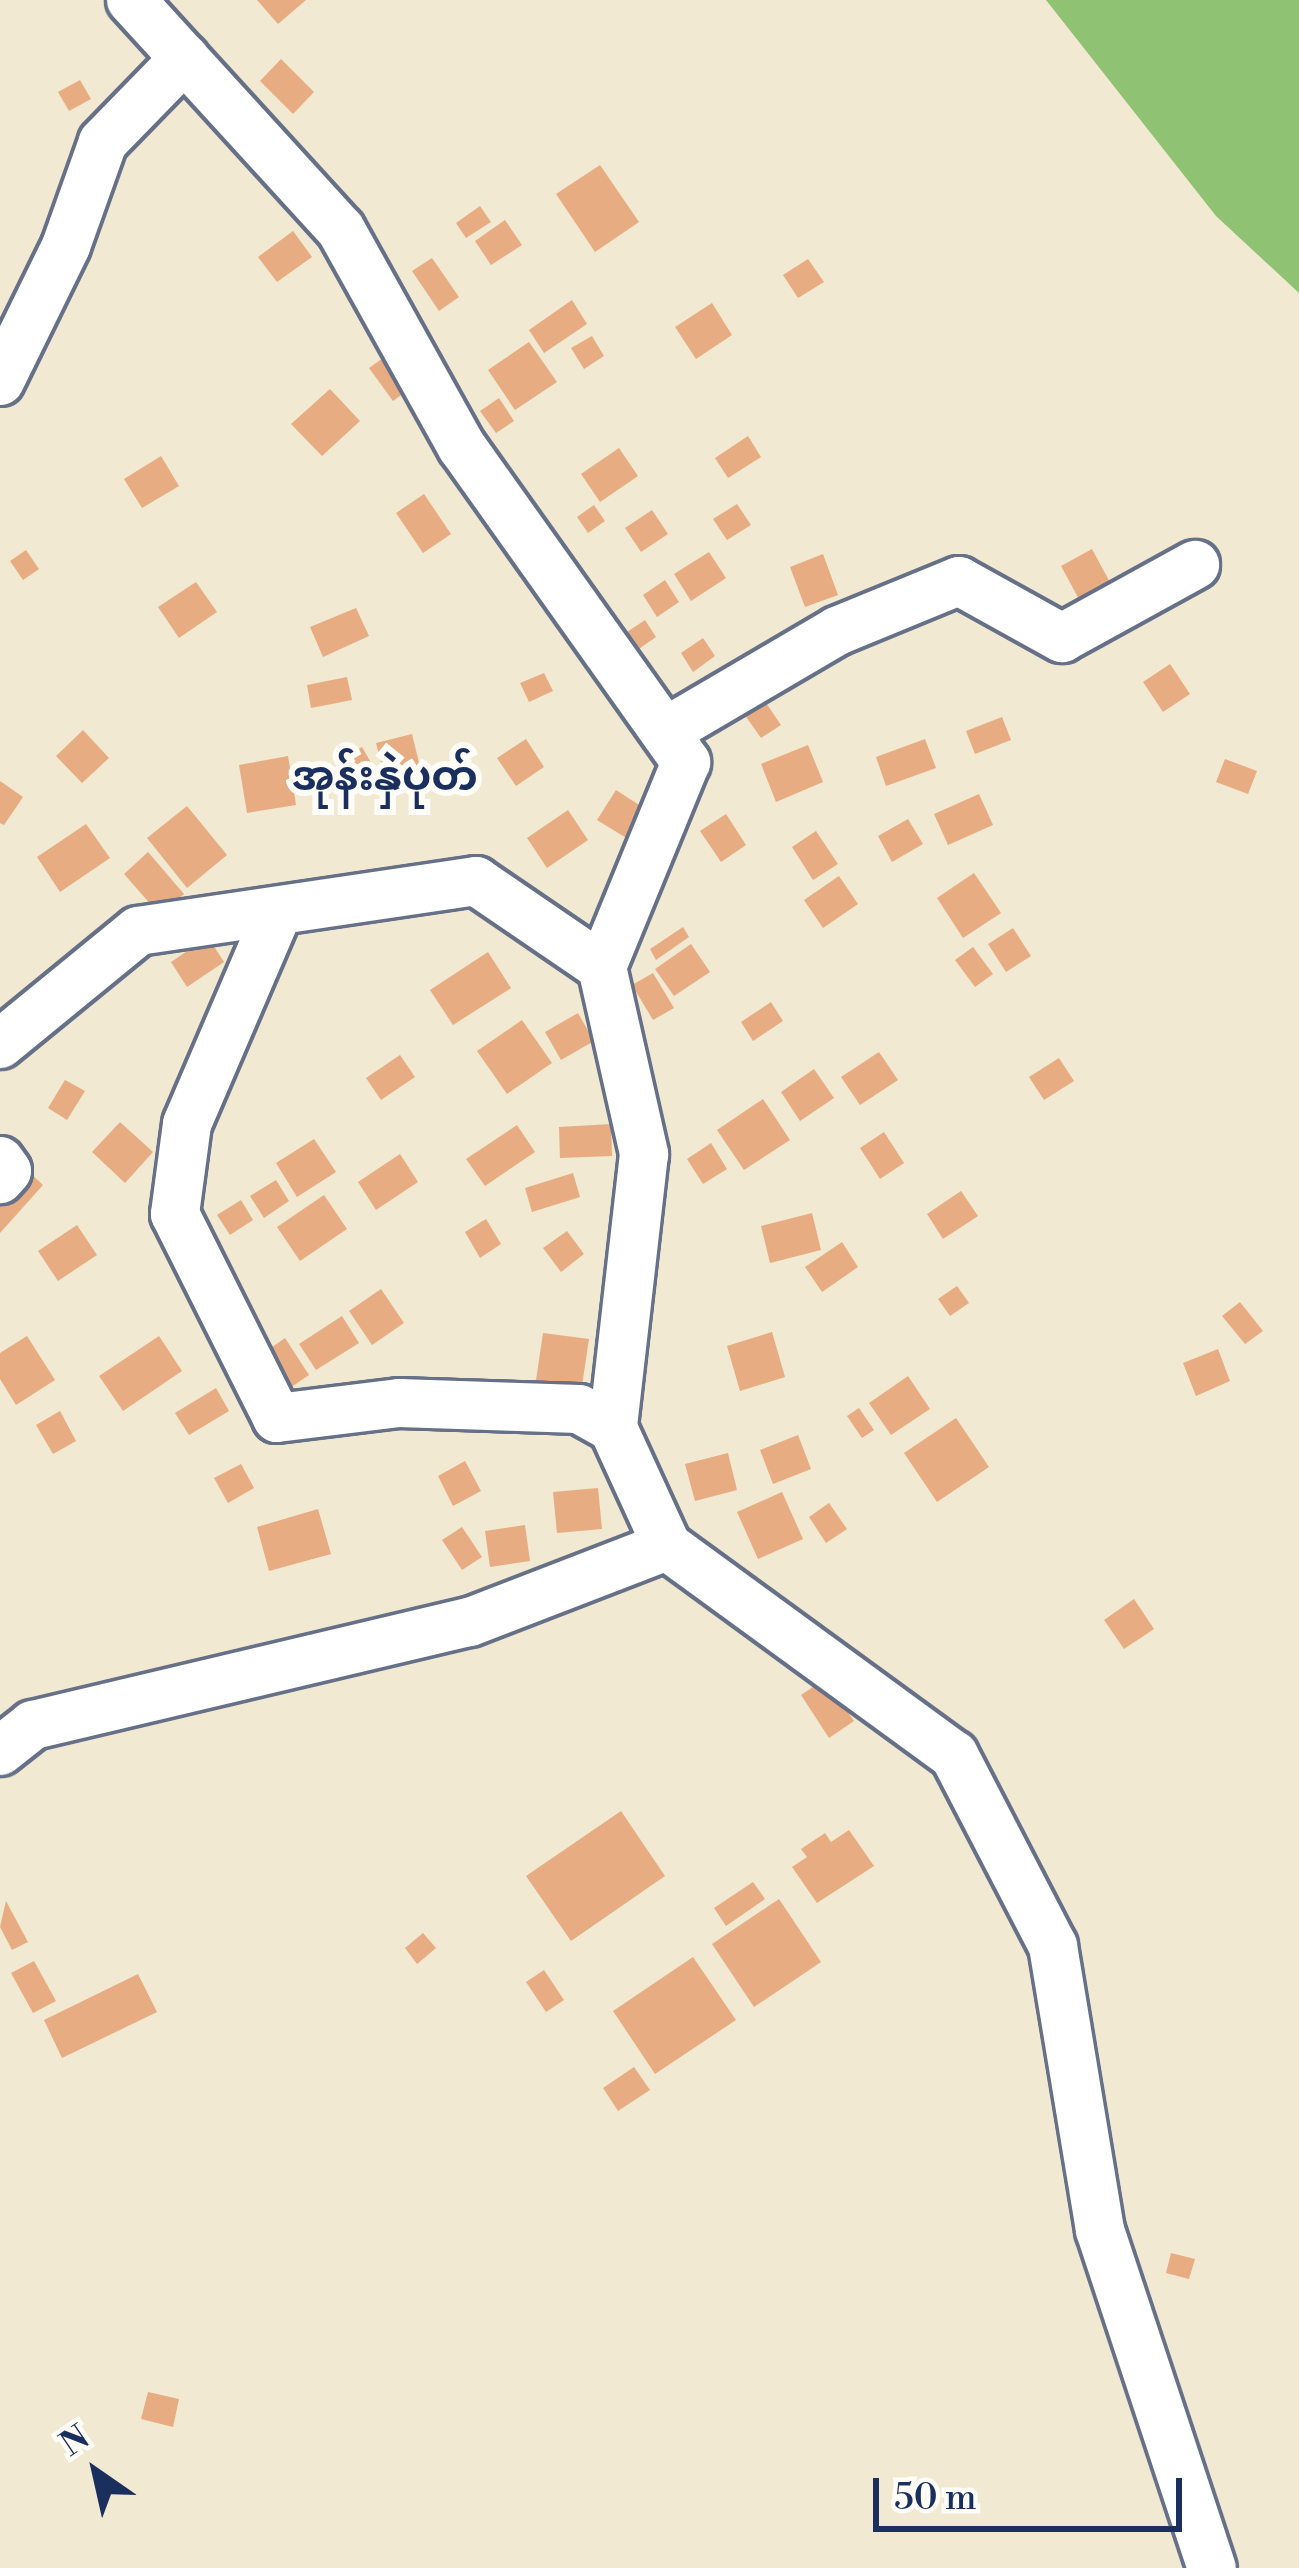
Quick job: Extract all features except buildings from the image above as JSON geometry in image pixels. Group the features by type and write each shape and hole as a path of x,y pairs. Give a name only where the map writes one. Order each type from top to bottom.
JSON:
{"street":[{"path":"131,0 341,230 462,447 686,762 602,967 644,1154 613,1428 667,1546 954,1755 1053,1946 1100,2230 1212,2568"},
{"path":"0,381 66,246 103,142 185,58"},
{"path":"664,732 837,631 959,581 1062,638 1196,565"},
{"path":"0,1044 138,932 476,881 602,967"},
{"path":"277,914 187,1124 176,1214 277,1418 399,1403 579,1408 613,1428"},
{"path":"0,1161 7,1171 0,1179"},
{"path":"0,1751 33,1725 470,1622 667,1546"}],"green space":[{"path":"1046,0 1299,0 1299,293 1216,216"}],"district":[{"name":"အုန်းနှဲပုတ်","path":"385,778"}]}
